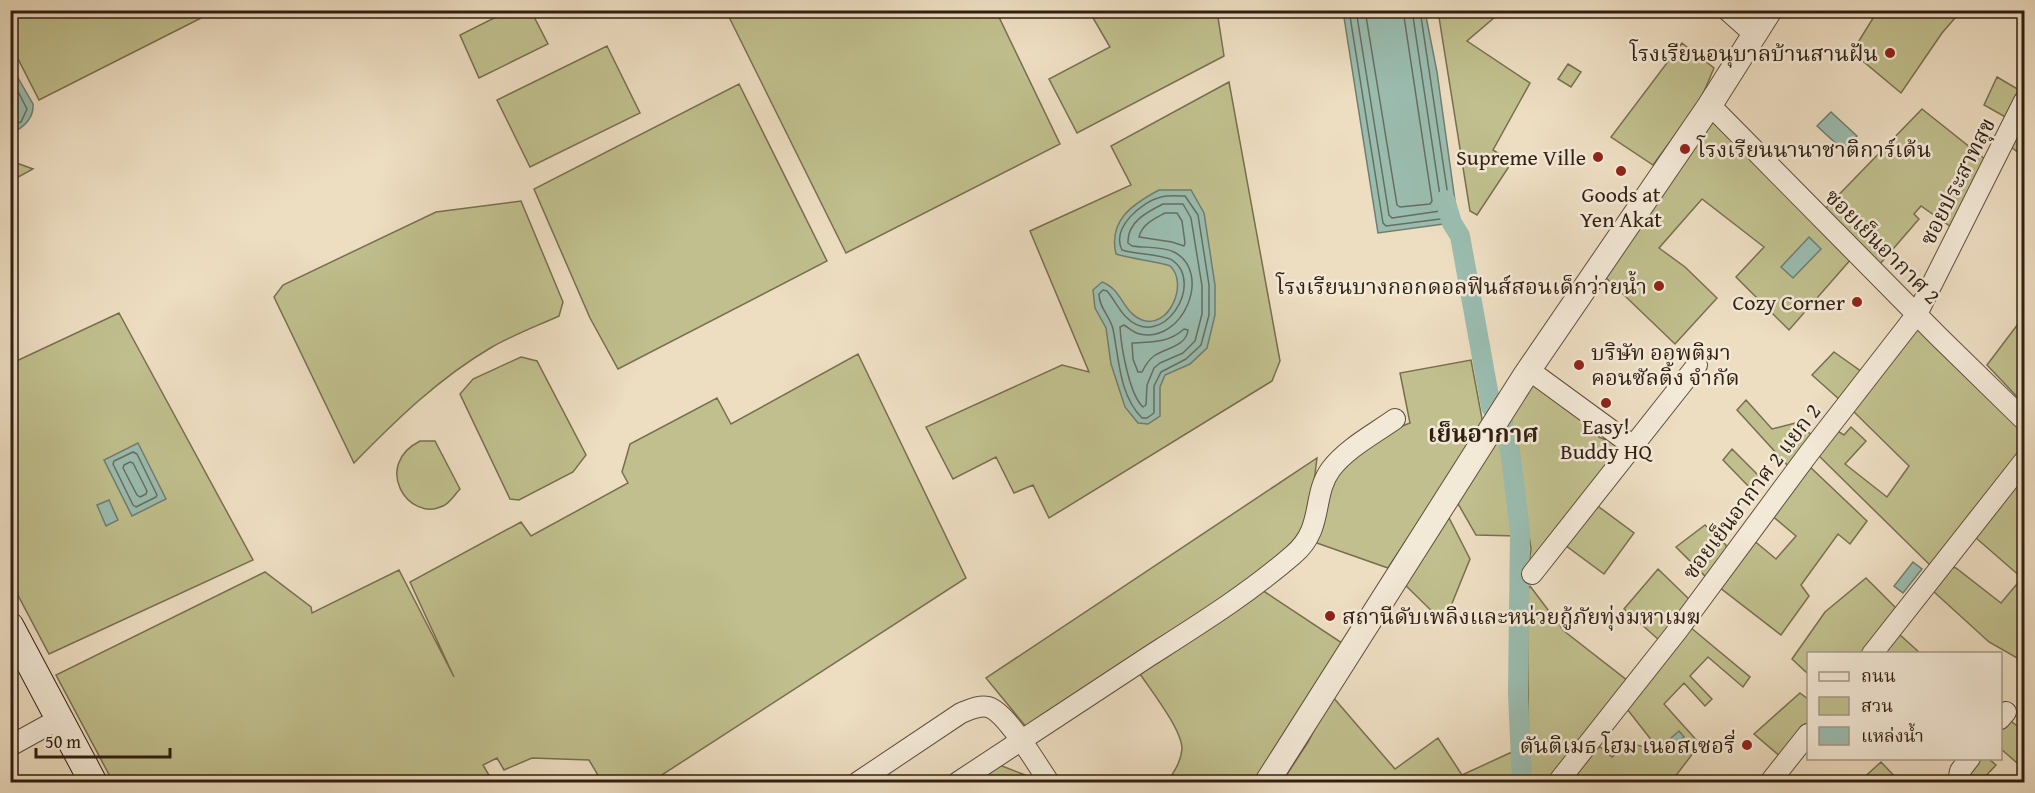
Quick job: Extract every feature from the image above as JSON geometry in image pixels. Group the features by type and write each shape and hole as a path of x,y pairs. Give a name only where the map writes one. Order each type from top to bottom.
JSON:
{"main road":[{"path":"10,626 93,783"}],"street":[{"path":"1727,10 1755,35"},
{"path":"1267,783 1529,370 1710,105 1770,10"},
{"name":"ซอยประสาทสุข","path":"1917,314 2025,101"},
{"name":"ซอยเย็นอากาศ 2","path":"1710,105 2025,420"},
{"name":"ซอยเย็นอากาศ 2 แยก 2","path":"1558,783 1678,630 1805,458 1917,314"},
{"path":"1533,574 1697,365"},
{"path":"1529,370 1633,446"},
{"path":"958,783 1020,740 1236,601 1292,556 1311,535 1324,484 1330,471 1359,443 1395,419"},
{"path":"1874,652 2025,461"},
{"path":"858,783 961,713 975,707 986,706 995,710 1008,722 1049,783"},
{"path":"10,746 59,719"},
{"path":"1770,783 1807,737"},
{"path":"1958,783 1960,771 1969,760"}],"green space":[{"path":"11,10 215,11 39,100 11,45"},
{"path":"508,11 531,11 548,44 479,78 460,35"},
{"path":"732,11 996,11 1060,144 846,253 727,13"},
{"path":"1089,11 1217,11 1224,56 1077,133 1049,79 1110,47"},
{"path":"1438,11 1502,11 1467,41 1530,83 1493,150 1512,162 1477,215 1470,211"},
{"name":"โรงเรียนอนุบาลบ้านสานฝัน","path":"1869,11 1961,11 1942,33 1901,93 1852,52 1875,15"},
{"path":"1682,43 1714,68 1700,101 1653,165 1611,137"},
{"path":"607,46 640,113 530,167 497,100"},
{"path":"1568,64 1581,72 1571,87 1558,79"},
{"path":"1997,77 2021,91 2007,118 1984,105"},
{"path":"1229,82 1280,361 1272,381 1049,518 1033,485 1014,493 996,457 953,479 926,427 1062,365 1089,372 1030,231 1131,185 1111,146"},
{"path":"739,84 827,261 618,369 590,318 534,189"},
{"path":"1922,109 1986,160 1951,227 1921,206 1914,214 1919,219 1880,264 1824,210"},
{"path":"1713,121 1852,258 1789,330 1736,277 1764,247 1702,199 1659,248 1685,267 1717,298 1675,344 1601,273"},
{"path":"2024,122 2024,157 2011,147"},
{"path":"11,161 33,169 11,181"},
{"path":"521,201 563,302 559,316 500,343 454,372 402,416 354,463 274,297 283,285 436,212"},
{"path":"119,313 253,560 49,654 11,582 10,364"},
{"path":"2024,316 2024,404 1987,365"},
{"path":"1918,327 2024,430 2024,452 1932,567 1817,454 1836,430 1844,435 1851,427 1866,441 1845,464 1887,497 1909,466 1852,410"},
{"path":"1834,352 1862,372 1840,400 1812,375"},
{"path":"858,354 966,578 651,782 602,782 589,760 532,758 504,770 497,758 483,765 493,782 113,782 56,675 265,572 311,607 312,613 399,570 454,677 410,582 521,522 531,536 628,483 622,472 630,444 717,398 731,424"},
{"path":"521,357 537,361 586,455 573,472 519,500 510,499 460,394 473,379"},
{"path":"1471,360 1483,424 1388,568 1314,542 1333,478 1345,464 1389,431 1410,423 1400,373"},
{"path":"1536,384 1601,431 1599,437 1606,440 1613,439 1622,447 1529,564 1531,549 1510,411 1528,386"},
{"path":"1746,400 1772,429 1799,422 1812,436 1789,467 1737,410"},
{"path":"1503,432 1517,536 1476,535 1453,495"},
{"path":"420,441 435,441 460,489 443,506 430,509 418,506 400,489 397,477 398,464 406,451"},
{"path":"1732,449 1761,478 1751,489 1723,460"},
{"path":"1317,458 1308,530 1300,548 1027,728 986,678"},
{"path":"1808,465 1867,521 1850,544 1838,534 1801,585 1809,596 1781,635 1719,587 1752,539 1776,559 1796,536 1770,514"},
{"path":"2024,472 2024,662 1989,642 1933,591 1951,567 1956,568 2001,603 2022,578 1976,538"},
{"path":"1595,504 1634,533 1604,574 1565,545"},
{"path":"1444,508 1470,559 1444,623 1400,580"},
{"path":"1705,525 1726,545 1727,551 1707,578 1676,547"},
{"path":"1658,569 1690,600 1659,640 1624,609"},
{"path":"1866,578 1896,608 1862,652 1807,652 1807,673 1792,659 1825,612"},
{"path":"1530,586 1564,631 1628,681 1548,782 1529,782 1527,591"},
{"path":"1259,588 1342,643 1255,782 1167,782 1180,758 1181,741 1171,720 1138,671"},
{"path":"1690,627 1750,677 1743,687 1708,657 1690,676 1712,699 1705,706 1684,683 1664,704 1700,744 1671,782 1571,782 1599,746 1612,757 1629,743 1660,751 1627,709"},
{"path":"1899,634 1919,652 1886,652"},
{"path":"1800,693 1807,698 1807,722 1781,757 1754,734"},
{"path":"1332,696 1395,769 1438,738 1462,775 1512,752 1514,782 1282,782 1308,742"},
{"path":"2008,719 2024,731 2024,769 2002,750 2002,726"},
{"path":"1976,760 1990,760 1996,765 1980,782 1962,782"},
{"path":"1881,762 1900,782 1859,782"},
{"path":"997,764 1025,775 1031,782 969,782"}],"water":[{"path":"1343,11 1425,11 1437,72 1458,222 1378,233"},
{"path":"10,64 33,104 28,121 14,132 10,130"},
{"path":"1831,112 1857,136 1843,150 1817,126"},
{"path":"1159,190 1191,190 1204,213 1215,285 1215,315 1207,348 1190,364 1165,375 1160,387 1160,416 1148,424 1138,423 1125,407 1111,364 1106,328 1095,308 1093,290 1102,282 1109,285 1131,312 1142,320 1152,321 1168,312 1177,293 1175,274 1170,266 1116,254 1114,242 1119,222 1125,214 1140,201"},
{"path":"1809,237 1821,249 1793,278 1781,267"},
{"path":"138,443 166,499 132,516 104,460"},
{"path":"109,500 118,520 106,526 97,505"},
{"path":"1913,562 1922,569 1903,593 1894,586"},
{"path":"1679,731 1684,737 1668,751 1663,745"}],"waterway":[{"path":"1445,200 1452,223 1460,236 1491,407 1503,425 1509,443 1520,530 1518,694 1522,782"}],"place":[{"name":"โรงเรียนอนุบาลบ้านสานฝัน","path":"1890,53"},
{"name":"โรงเรียนนานาชาติการ์เด้น","path":"1685,149"},
{"name":"Supreme Ville","path":"1598,157"},
{"name":"Goods at Yen Akat","path":"1621,171"},
{"name":"โรงเรียนบางกอกดอลฟินส์สอนเด็กว่ายน้ำ","path":"1659,286"},
{"name":"Cozy Corner","path":"1857,302"},
{"name":"บริษัท ออพติมา คอนซัลติ้ง จำกัด","path":"1579,365"},
{"name":"Easy! Buddy HQ","path":"1606,403"},
{"name":"สถานีดับเพลิงและหน่วยกู้ภัยทุ่งมหาเมฆ","path":"1330,616"},
{"name":"ตันติเมธ โฮม เนอสเซอรี่","path":"1747,745"}],"district":[{"name":"เย็นอากาศ","path":"1483,433"}]}
